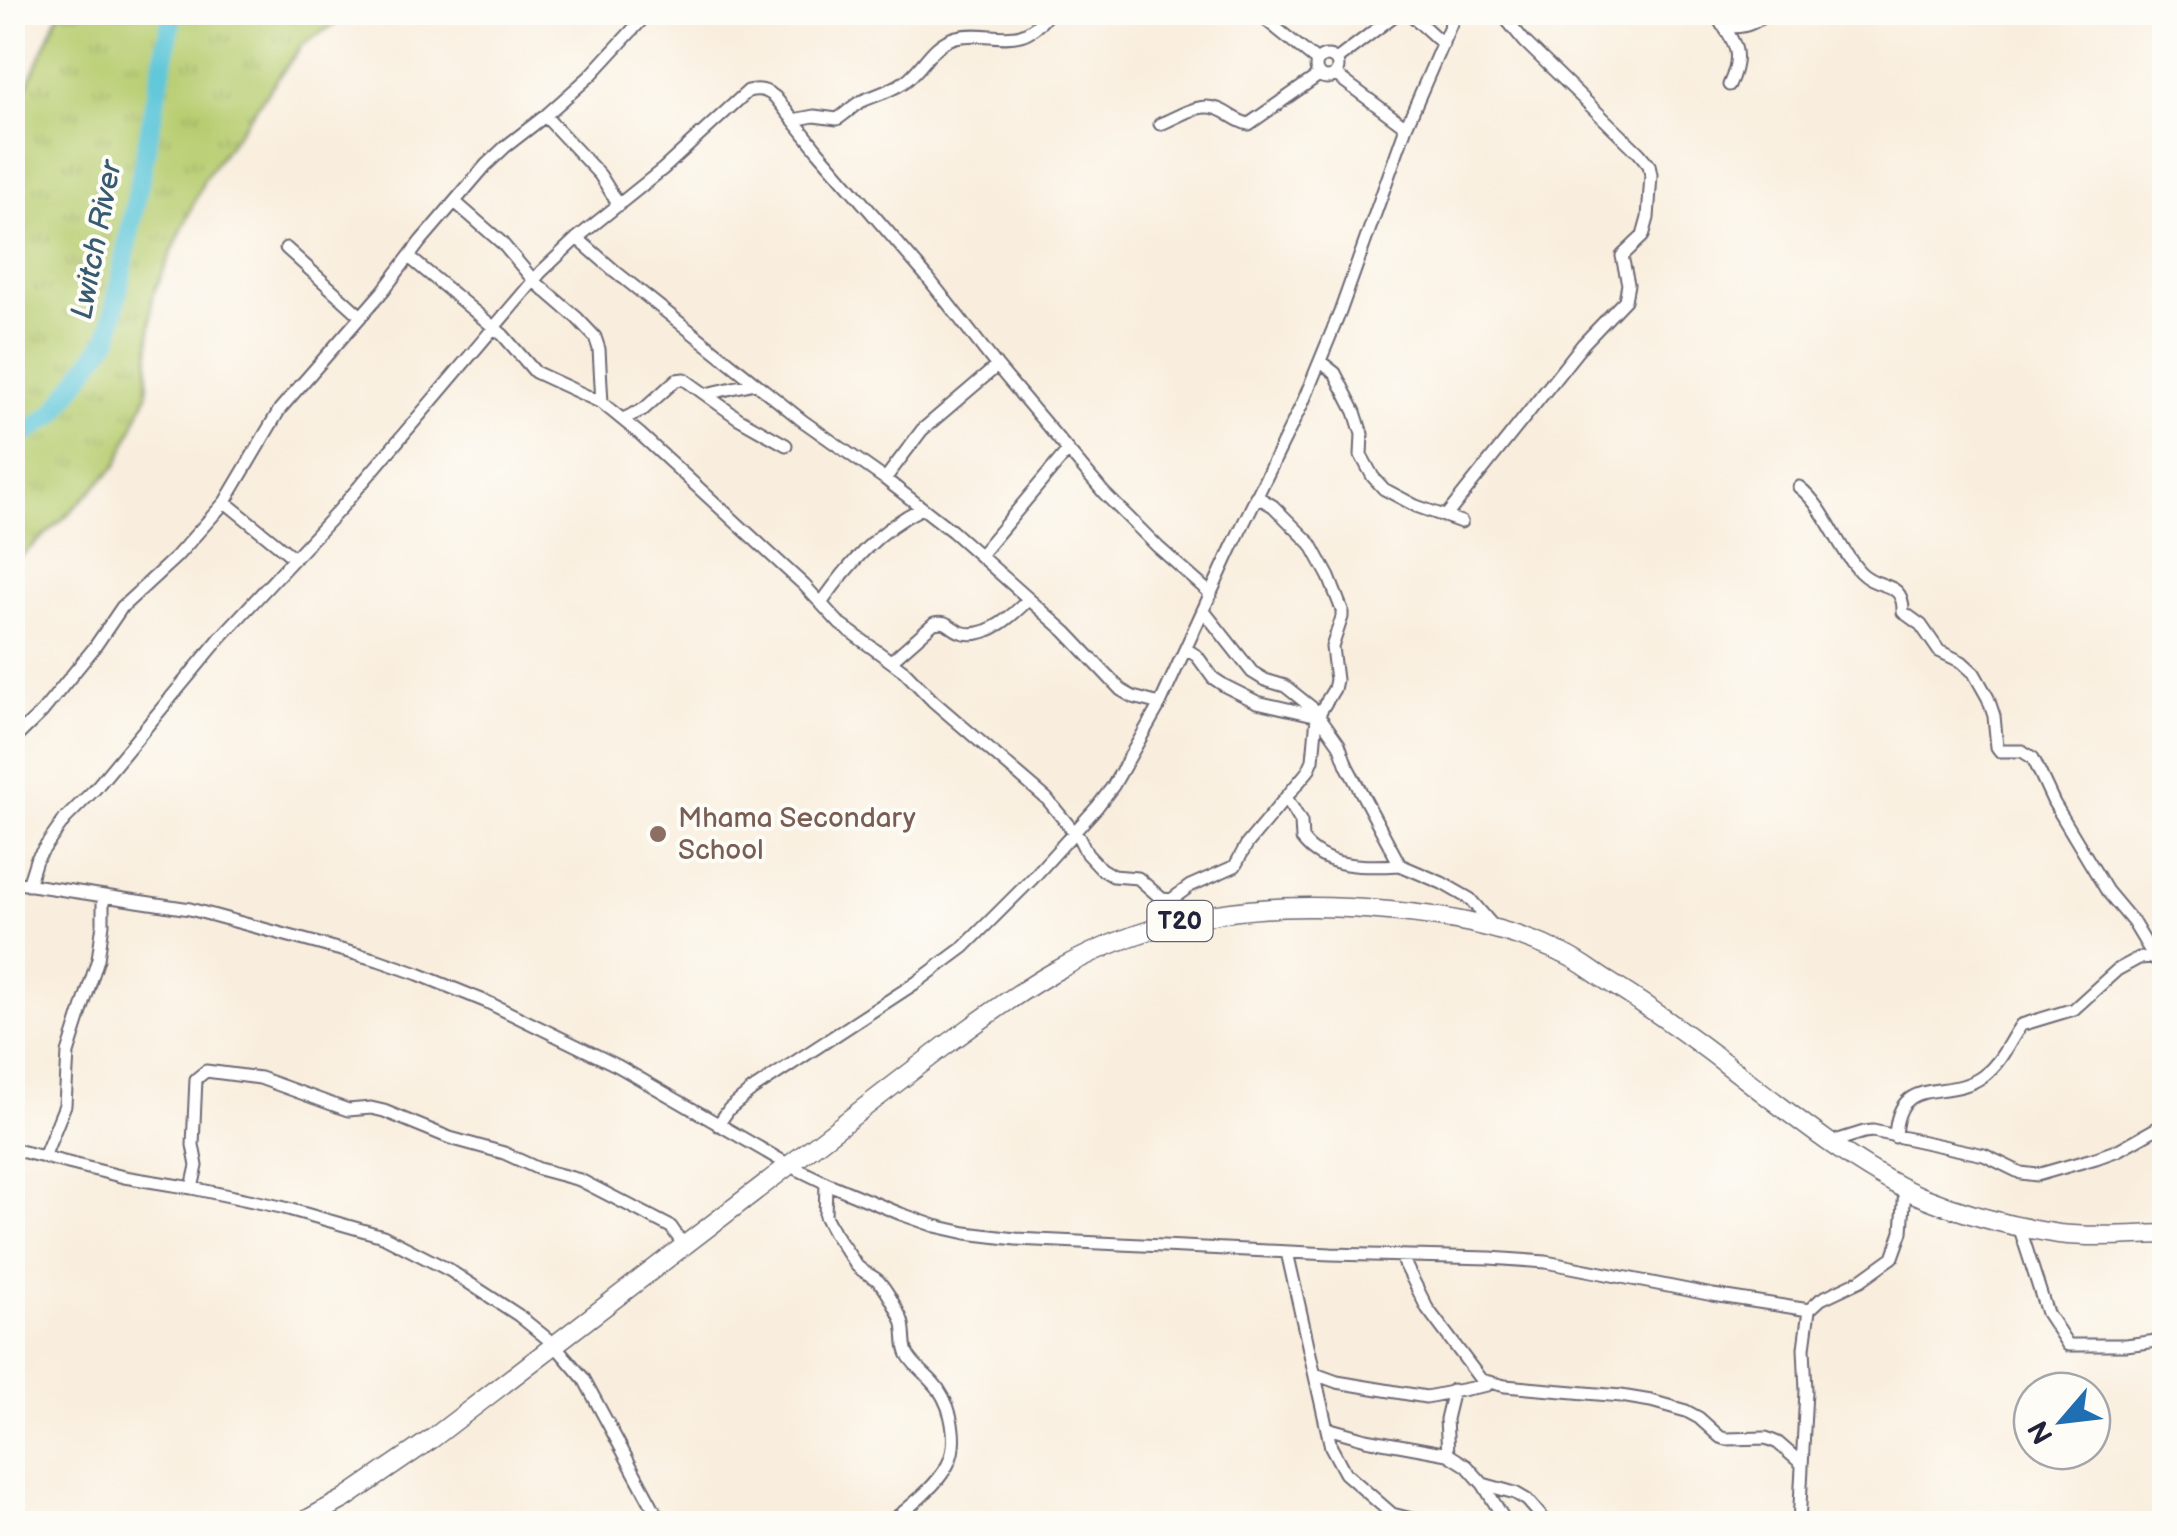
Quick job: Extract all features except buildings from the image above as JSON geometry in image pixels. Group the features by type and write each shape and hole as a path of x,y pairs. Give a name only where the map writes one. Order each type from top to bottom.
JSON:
{"main road":[{"name":"T20","path":"298,1524 390,1469 946,1044 1051,974 1119,941 1185,919 1252,908 1351,907 1422,913 1496,930 1565,954 1695,1039 1832,1142 1918,1195 1986,1219 2061,1234 2164,1234"}],"street":[{"path":"12,740 42,712 122,607 176,557 224,502 280,409 455,202 505,147 614,53 649,12"},
{"path":"793,120 814,116 837,120 859,102 892,89 919,70 931,50 942,43 956,37 1018,35 1036,28 1049,12"},
{"path":"1256,12 1326,78 1336,75"},
{"path":"1336,60 1399,12"},
{"path":"1408,12 1443,44"},
{"path":"718,1125 752,1090 964,947 1032,879 1113,786 1160,704 1321,362 1406,127 1456,12"},
{"path":"1446,516 1583,344 1625,300 1628,284 1622,256 1643,236 1648,218 1648,165 1500,12"},
{"path":"1713,12 1736,48 1738,59 1729,85"},
{"path":"1722,25 1749,25 1768,12"},
{"path":"1160,124 1208,106 1248,124 1318,68 1326,55 1338,64 1336,75"},
{"path":"1336,75 1406,127"},
{"path":"28,885 42,851 65,819 95,789 221,637 341,508 534,280 748,90 767,91 775,97 1068,450 1133,522 1211,594"},
{"path":"545,116 600,174 619,205"},
{"path":"455,202 502,243 534,280 595,337 602,403"},
{"path":"577,238 803,421 980,554 1066,632 1121,690 1160,704"},
{"path":"286,248 361,316"},
{"path":"409,257 509,341 535,372 602,403 623,419 822,602 840,624 891,661 1046,799 1074,831 1093,862 1107,874 1138,878 1185,919"},
{"path":"1321,362 1335,373 1355,412 1360,425 1361,455 1373,477 1398,498 1462,522"},
{"path":"885,479 922,430 996,366"},
{"path":"623,419 644,410 680,379 786,446"},
{"path":"706,394 754,382"},
{"path":"980,554 1068,450"},
{"path":"1799,487 1814,501 1859,571 1873,583 1893,588 1902,599 1903,612 1921,625 1933,645 1974,673 1994,716 1997,747 2000,751 2022,751 2034,758 2054,803 2107,890 2164,970"},
{"path":"1163,899 1171,900 1190,886 1235,866 1247,844 1311,766 1319,716 1334,689 1332,646 1342,610 1311,544 1274,506 1256,496"},
{"path":"224,502 294,558"},
{"path":"822,602 873,541 922,508"},
{"path":"891,661 934,623 943,621 966,633 981,632 999,624 1029,599"},
{"path":"1202,610 1252,672 1285,686 1330,729 1400,865"},
{"path":"1186,650 1197,656 1225,686 1258,702 1319,716"},
{"path":"1286,798 1301,822 1302,839 1321,856 1352,865 1400,865 1470,899 1496,930"},
{"path":"12,882 190,909 378,960 434,980 618,1066 788,1165 934,1226 1016,1238 1550,1262 1809,1310"},
{"path":"44,1157 68,1096 68,1053 98,959 103,897"},
{"path":"1895,1136 1896,1118 1912,1096 1980,1078 2001,1059 2021,1025 2074,1009 2116,970 2139,958 2154,957"},
{"path":"192,1188 197,1166 193,1146 196,1079 206,1071 247,1075 348,1110 384,1111 450,1138 588,1183 672,1227 685,1247"},
{"path":"1832,1142 1872,1131 1984,1155 2022,1173 2037,1175 2107,1154 2164,1124"},
{"path":"12,1149 124,1177 281,1208 384,1236 420,1254 528,1322 554,1344 584,1379 662,1524"},
{"path":"826,1183 826,1220 857,1266 885,1288 902,1318 905,1350 941,1392 953,1431 951,1459 946,1469 887,1524"},
{"path":"1799,1524 1806,1391 1804,1348 1809,1310 1893,1257 1902,1232 1905,1188"},
{"path":"2019,1226 2048,1313 2068,1345 2164,1340"},
{"path":"1286,1252 1331,1447 1345,1474 1396,1519 1432,1524"},
{"path":"1401,1256 1427,1308 1477,1377 1492,1384"},
{"path":"1315,1374 1412,1396 1426,1397 1492,1384 1651,1401 1686,1411 1726,1439 1766,1438 1778,1443 1802,1464"},
{"path":"1448,1454 1446,1427 1453,1390"},
{"path":"1422,1450 1446,1427"},
{"path":"1327,1428 1448,1454 1483,1484 1508,1524"},
{"path":"1483,1484 1516,1493 1548,1524"}],"green space":[{"path":"59,13 352,13 302,45 205,178 152,297 147,395 117,465 13,563 13,120"}],"waterway":[{"name":"Lwitch River","path":"12,442 54,414 109,337 173,12"}],"place":[{"name":"Mhama Secondary School","path":"658,834"}]}
